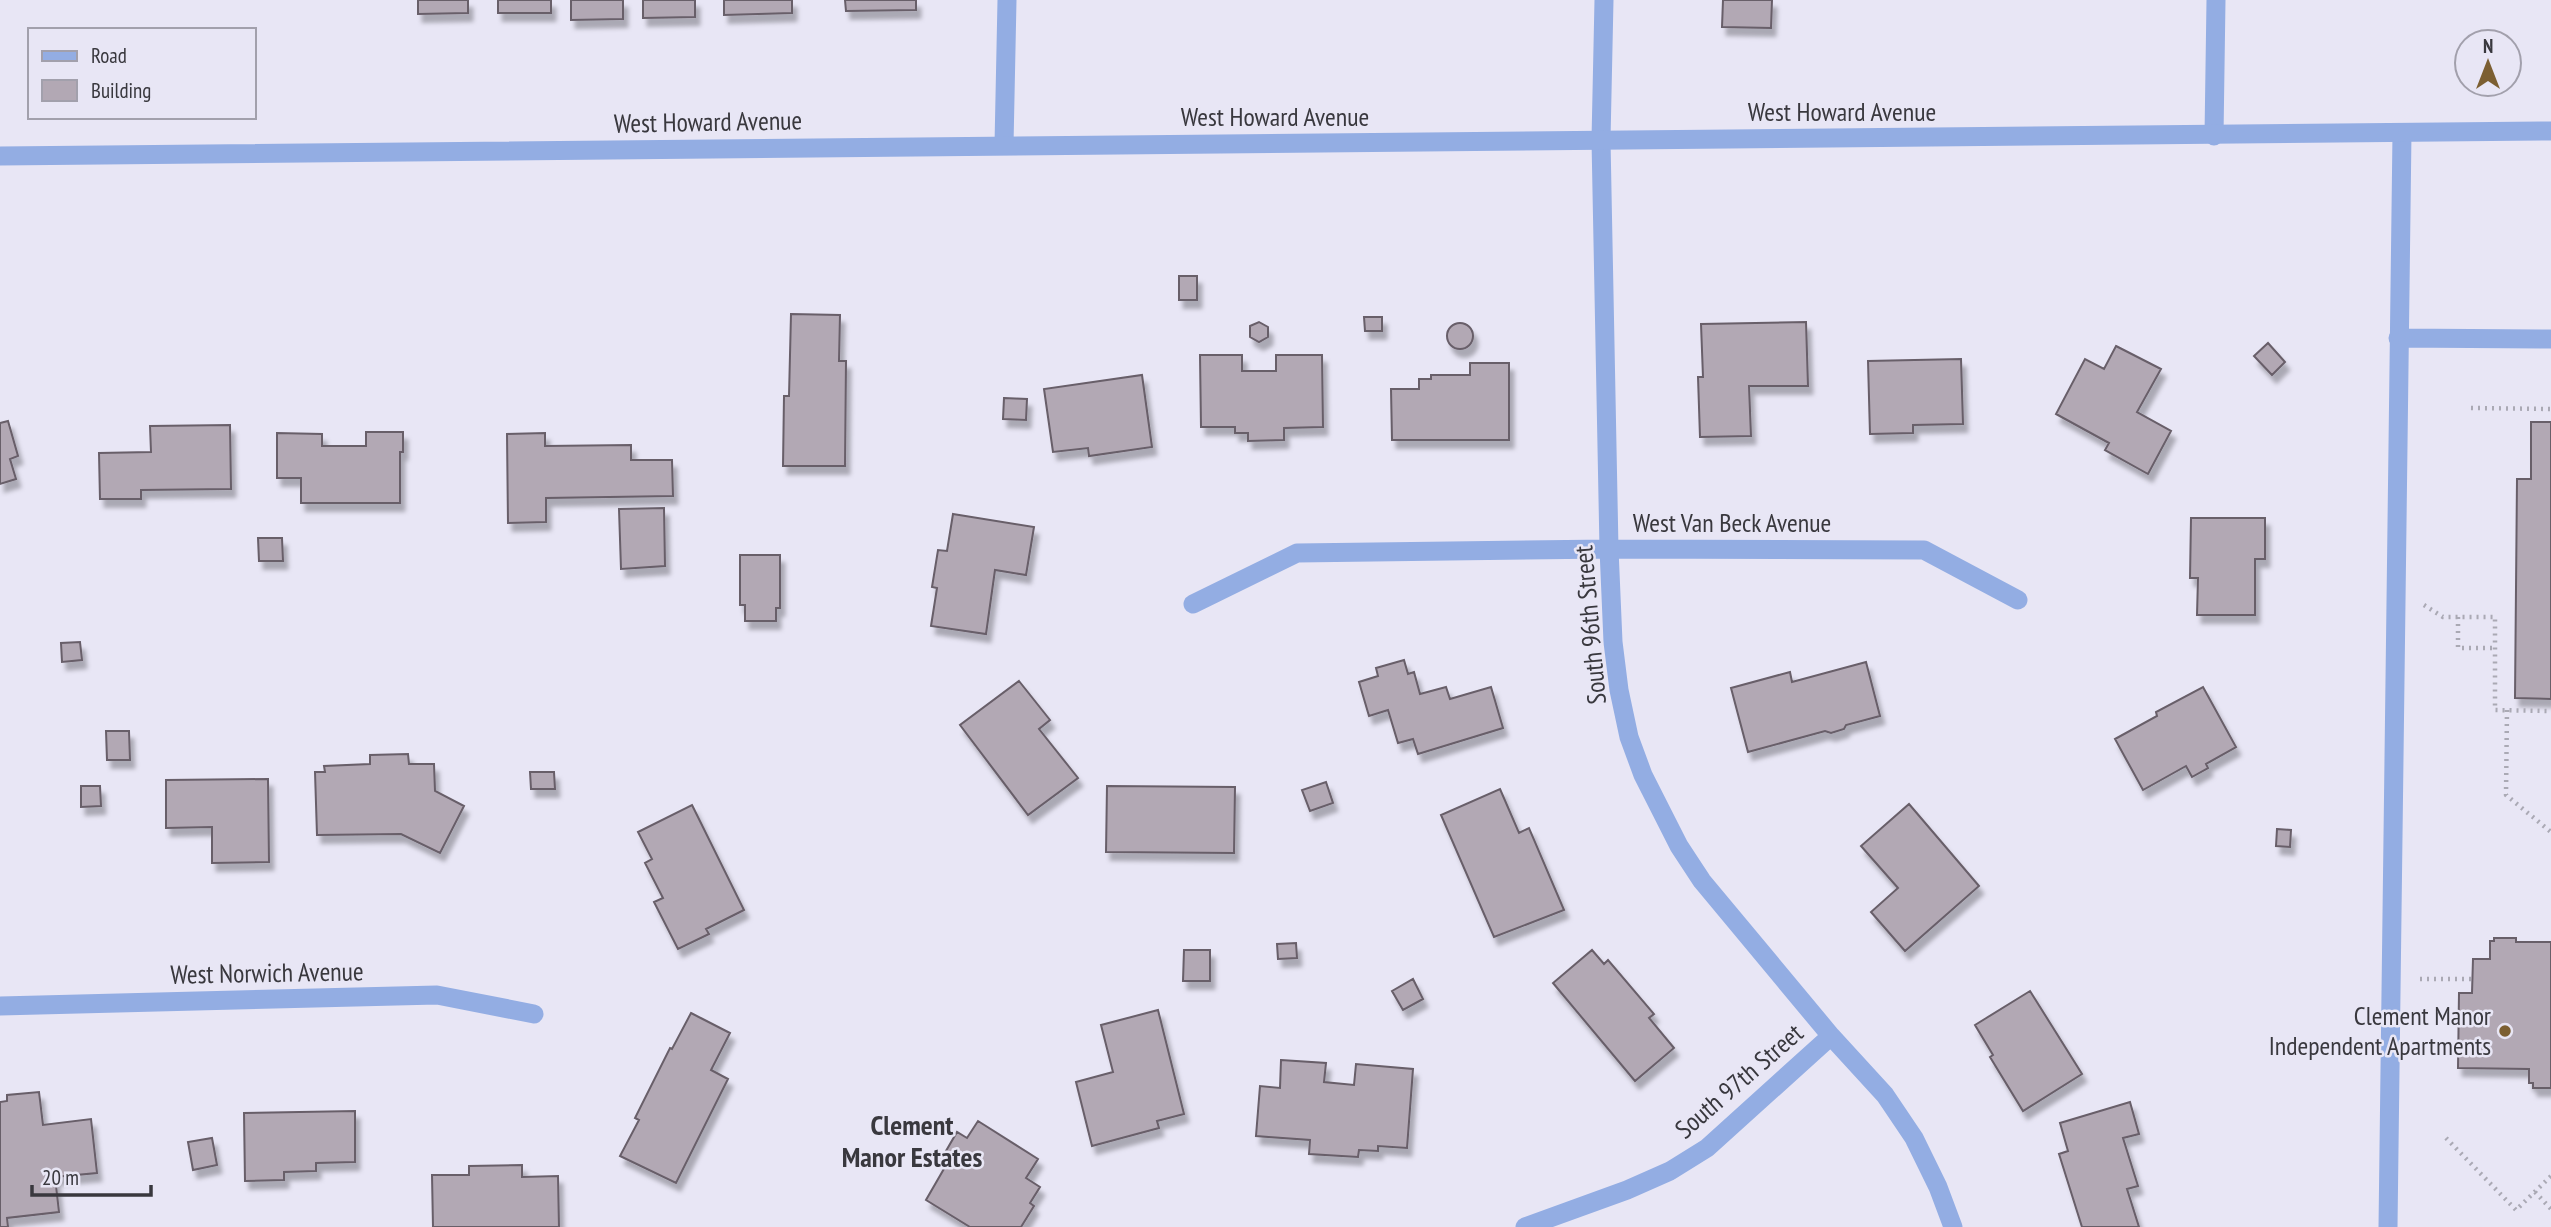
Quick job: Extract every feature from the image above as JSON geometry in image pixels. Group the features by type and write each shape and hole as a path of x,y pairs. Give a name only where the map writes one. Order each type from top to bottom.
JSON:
{"street":[{"path":"1004,145 1007,0"},
{"name":"South 96th Street","path":"1604,0 1601,140 1609,549 1613,642 1629,737 1643,775 1679,846 1702,881 1831,1036 1885,1096 1914,1138 1938,1187 1953,1227"},
{"path":"2214,136 2216,0"},
{"name":"West Howard Avenue","path":"0,156 2551,131"},
{"path":"2388,1227 2402,133"},
{"path":"2398,338 2551,339"},
{"name":"West Van Beck Avenue","path":"1193,604 1297,553 1609,549 1924,550 2018,600"},
{"name":"West Norwich Avenue","path":"0,1006 437,995 534,1014"},
{"name":"South 97th Street","path":"1525,1227 1627,1191 1670,1171 1707,1148 1831,1036"}],"path":[{"path":"2471,408 2551,409"},
{"path":"2395,590 2443,617 2495,617 2495,710 2551,711"},
{"path":"2458,617 2458,648 2495,648"},
{"path":"2507,710 2506,795 2551,832"},
{"path":"2391,979 2473,979"},
{"path":"2446,1138 2515,1210 2551,1176"},
{"path":"2535,1192 2551,1209"}],"building":[{"path":"418,0 468,0 468,13 418,14"},
{"path":"498,0 551,0 551,13 498,13"},
{"path":"571,0 623,0 623,19 571,20"},
{"path":"643,0 695,0 695,17 643,18"},
{"path":"724,0 792,0 792,13 724,15"},
{"path":"845,0 916,0 916,10 846,11"},
{"path":"1723,0 1772,0 1771,28 1722,27"},
{"path":"1179,276 1197,276 1197,300 1179,300"},
{"path":"791,314 840,315 839,361 846,361 845,466 783,466 784,396 789,396"},
{"path":"1364,317 1382,317 1382,331 1365,331"},
{"path":"1259,322 1268,327 1268,337 1259,342 1250,337 1250,326"},
{"path":"1806,322 1808,386 1749,386 1751,436 1700,437 1698,377 1703,377 1701,324"},
{"path":"1460,323 1469,327 1473,336 1469,345 1460,349 1451,345 1447,336 1451,327"},
{"path":"2268,343 2285,362 2272,375 2254,356"},
{"path":"2116,346 2161,369 2137,412 2171,431 2148,474 2105,450 2109,443 2056,414 2085,359 2104,369"},
{"path":"1200,355 1242,355 1242,371 1276,371 1276,355 1322,355 1323,427 1284,428 1284,440 1248,441 1248,433 1235,433 1235,427 1201,427"},
{"path":"1961,359 1963,424 1913,425 1913,433 1870,434 1868,361"},
{"path":"1470,363 1509,363 1509,440 1392,440 1391,389 1419,389 1419,379 1431,379 1431,375 1470,375"},
{"path":"1142,375 1152,447 1089,456 1088,448 1053,452 1044,389"},
{"path":"1004,398 1027,399 1026,420 1003,419"},
{"path":"8,421 18,456 10,459 16,479 0,484 0,423"},
{"path":"2531,422 2551,422 2551,699 2515,698 2517,479 2531,479"},
{"path":"230,425 231,489 141,490 141,499 100,499 99,453 151,452 150,426"},
{"path":"366,432 403,432 403,452 400,452 400,503 301,503 301,478 277,478 277,433 322,434 322,446 366,446"},
{"path":"545,433 545,446 631,445 631,460 672,460 673,496 546,498 546,522 508,523 507,434"},
{"path":"664,508 665,566 621,569 619,509"},
{"path":"953,514 1034,527 1026,575 995,570 986,634 931,626 937,588 932,587 938,550 947,551"},
{"path":"2191,518 2265,518 2265,559 2255,559 2255,615 2197,615 2198,578 2190,578"},
{"path":"258,538 282,538 283,561 259,561"},
{"path":"740,555 780,555 780,608 776,608 776,621 745,621 745,605 740,605"},
{"path":"80,642 82,660 62,662 61,643"},
{"path":"1404,660 1408,674 1414,672 1420,694 1446,687 1450,699 1491,687 1503,728 1418,754 1413,739 1398,743 1388,710 1369,716 1359,682 1378,676 1376,668"},
{"path":"1866,662 1880,716 1846,725 1844,729 1831,733 1825,731 1748,752 1731,688 1790,672 1792,682"},
{"path":"1019,681 1050,720 1039,729 1078,778 1028,815 960,725"},
{"path":"2203,687 2236,747 2206,764 2208,768 2192,777 2186,766 2143,790 2115,739 2157,716 2156,712"},
{"path":"106,731 129,731 130,760 107,760"},
{"path":"408,754 409,764 434,764 435,791 464,806 440,853 401,834 317,835 315,772 325,772 324,766 370,764 370,755"},
{"path":"530,772 554,772 555,789 531,789"},
{"path":"268,779 269,862 212,863 212,827 166,828 166,780"},
{"path":"1326,782 1333,803 1310,811 1302,790"},
{"path":"81,786 100,786 101,806 81,807"},
{"path":"1107,786 1235,787 1234,853 1106,852"},
{"path":"1500,789 1519,833 1529,828 1564,910 1494,937 1441,815"},
{"path":"1909,804 1979,886 1905,951 1871,912 1898,888 1861,846"},
{"path":"692,805 744,910 706,929 709,934 678,949 654,902 663,898 645,863 652,859 638,832"},
{"path":"2277,829 2291,830 2290,847 2276,846"},
{"name":"Clement Manor Independent Apartments","path":"2494,938 2516,938 2516,942 2551,942 2551,1088 2533,1088 2533,1083 2529,1083 2529,1069 2458,1068 2459,993 2472,993 2473,959 2490,959 2490,941 2494,941"},
{"path":"1296,943 1297,958 1278,959 1277,944"},
{"path":"1184,950 1210,950 1210,981 1183,981"},
{"path":"1592,950 1604,964 1608,960 1654,1014 1649,1018 1674,1048 1635,1081 1553,983"},
{"path":"1413,979 1423,999 1403,1010 1392,991"},
{"path":"2030,991 2082,1074 2023,1111 1990,1057 1993,1055 1975,1025"},
{"path":"1158,1010 1184,1114 1157,1121 1159,1128 1092,1146 1076,1082 1113,1072 1101,1025"},
{"path":"691,1013 730,1033 711,1070 728,1079 676,1183 620,1156 639,1120 635,1118"},
{"path":"1281,1060 1326,1063 1324,1082 1354,1085 1356,1064 1413,1069 1407,1148 1378,1146 1378,1151 1359,1150 1358,1157 1309,1154 1310,1140 1256,1136 1260,1086 1280,1088"},
{"path":"39,1092 43,1125 91,1119 97,1173 55,1177 59,1212 7,1218 8,1227 0,1227 0,1102 7,1101 7,1095"},
{"path":"2130,1102 2139,1134 2123,1138 2138,1186 2127,1189 2139,1227 2082,1227 2059,1154 2068,1151 2060,1123"},
{"path":"355,1111 355,1162 316,1163 316,1171 284,1172 284,1180 245,1181 244,1113"},
{"path":"978,1121 1038,1159 1026,1178 1040,1187 1030,1203 1034,1206 1021,1227 970,1227 926,1200 945,1167 939,1163 957,1132 967,1138"},
{"path":"212,1138 217,1165 193,1170 188,1142"},
{"path":"522,1165 522,1177 558,1176 559,1227 433,1227 432,1175 469,1175 469,1166"}],"place":[{"name":"Clement Manor Independent Apartments","path":"2505,1031"}],"district":[{"name":"Clement Manor Estates","path":"912,1141"}]}
